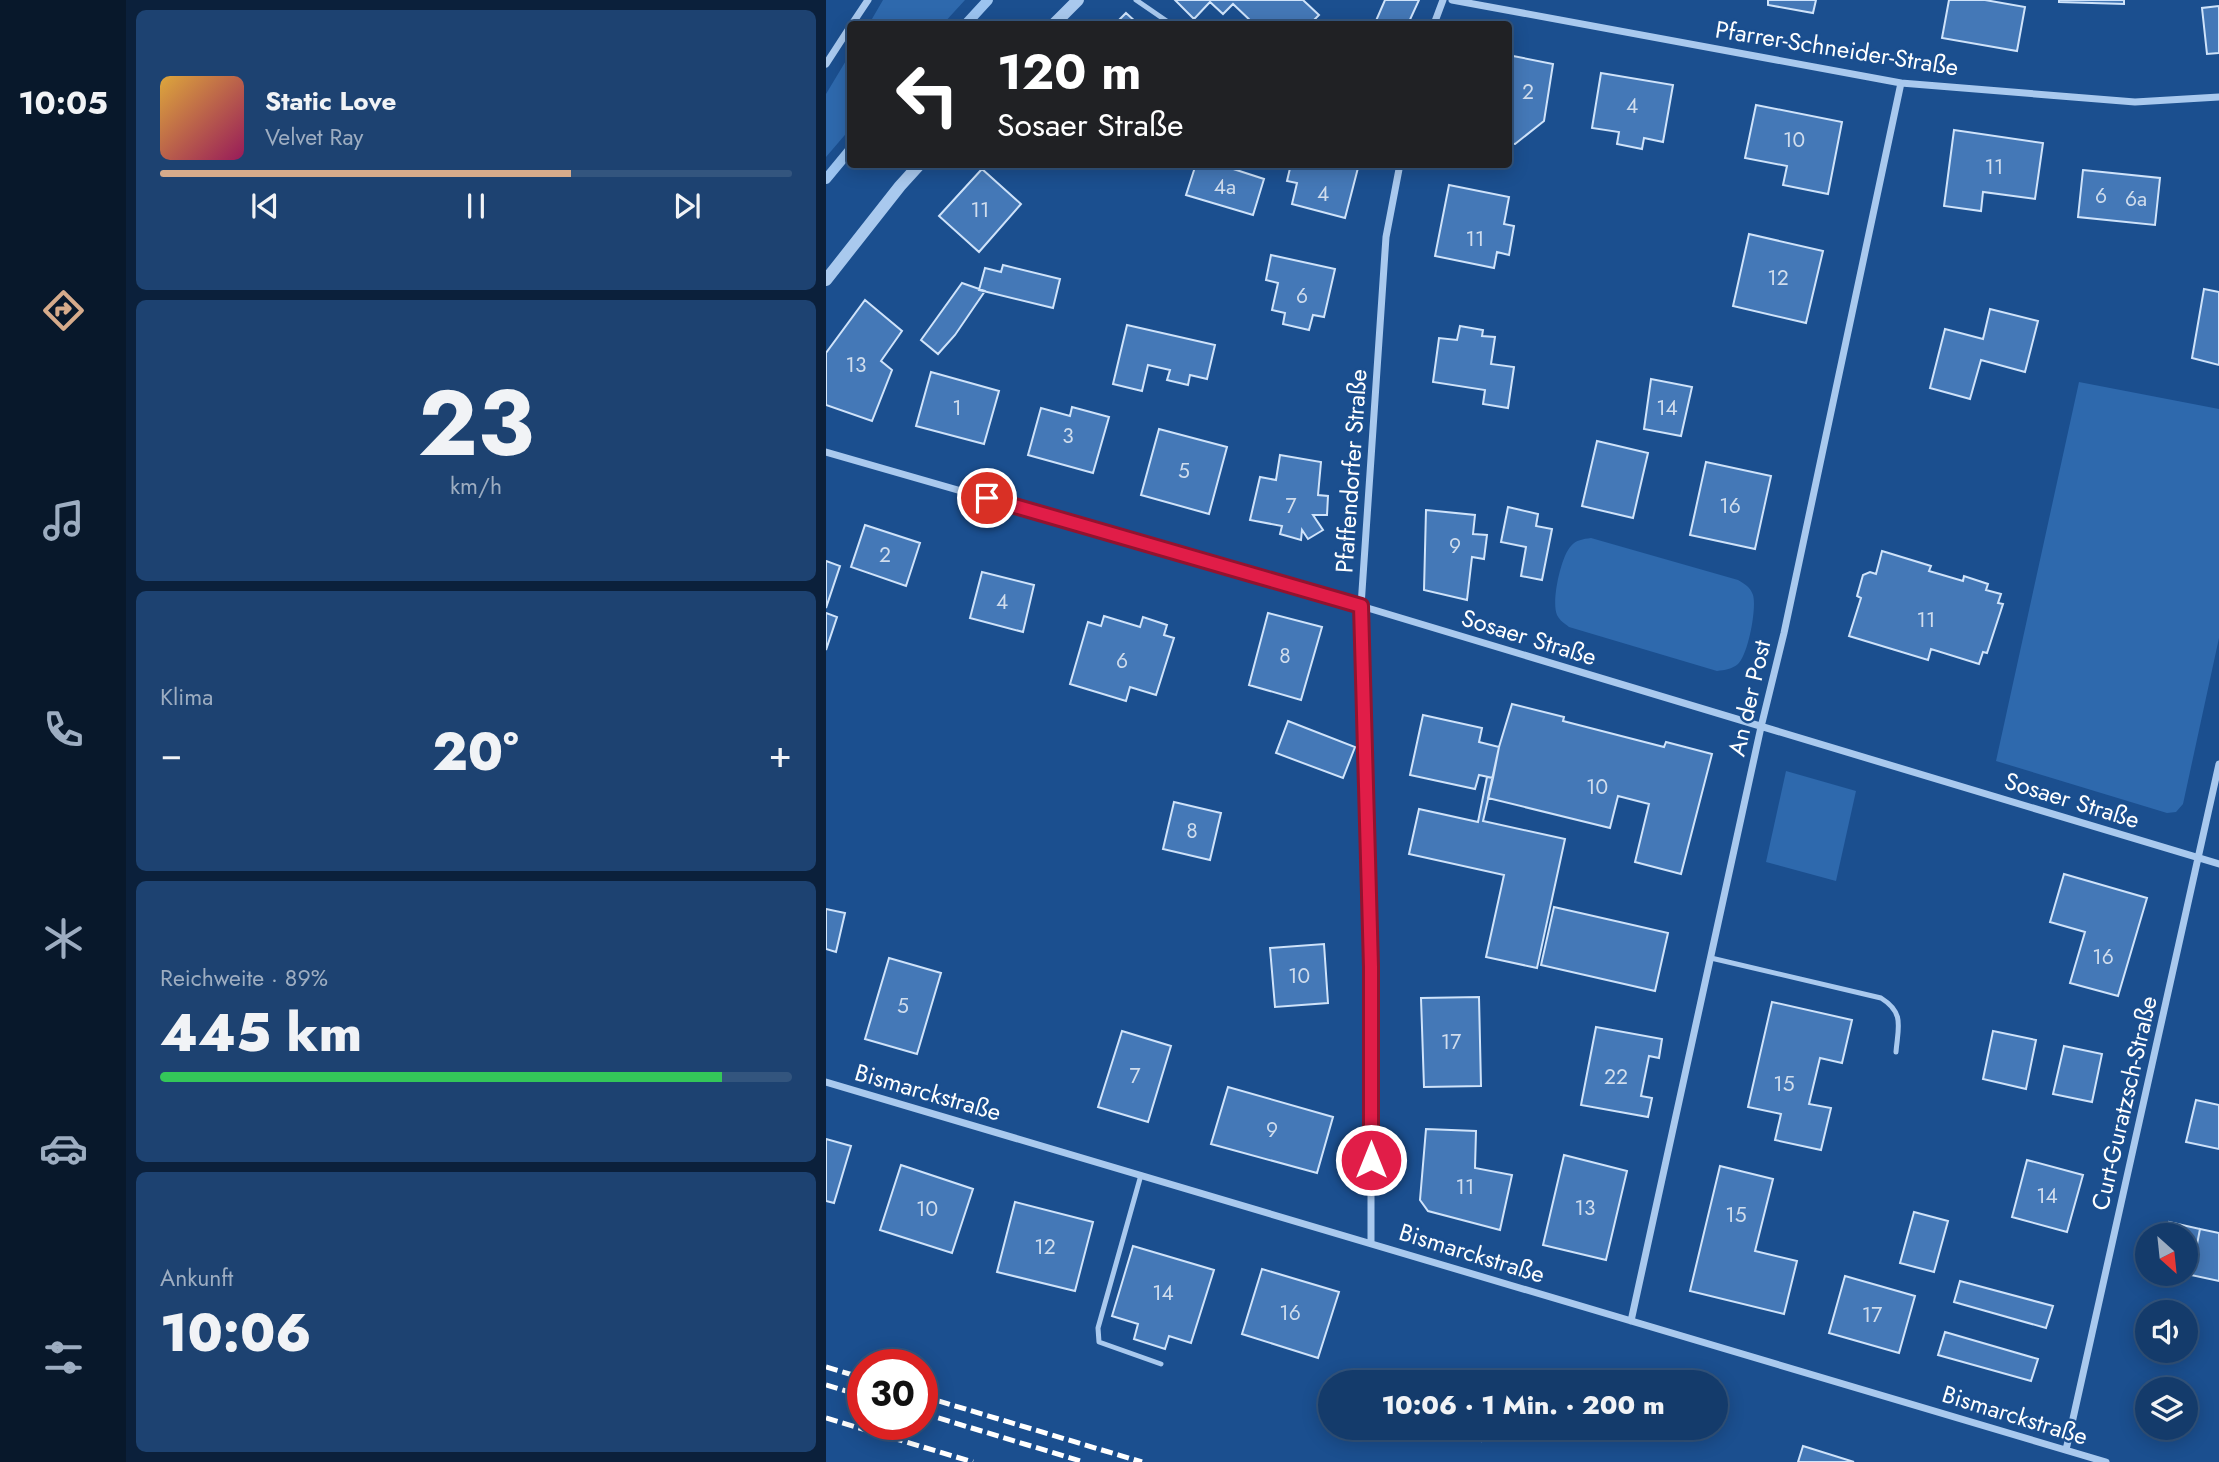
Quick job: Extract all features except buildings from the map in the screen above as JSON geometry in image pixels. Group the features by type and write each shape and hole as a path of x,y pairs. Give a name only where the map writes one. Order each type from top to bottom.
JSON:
{"street":[{"path":"854,21 868,0"},
{"path":"1057,21 1078,0"},
{"path":"1435,21 1443,0"},
{"name":"Pfarrer-Schneider-Straße","path":"1452,0 1901,83 2135,102 2219,97"},
{"path":"826,64 847,32"},
{"name":"An der Post","path":"1631,1321 1784,633 1901,83"},
{"path":"826,280 917,168"},
{"name":"Pfaffendorfer Straße","path":"1371,1244 1371,967 1361,606 1386,237 1399,168"},
{"name":"Sosaer Straße","path":"826,452 1361,606 2219,864"},
{"name":"Curt-Guratzsch-Straße","path":"2066,1450 2219,764"},
{"name":"Bismarckstraße","path":"826,1082 2106,1462"}],"lane":[{"path":"1136,0 1167,21"},
{"path":"1711,958 1881,998 1893,1006 1899,1017 1896,1052"},
{"path":"1141,1175 1098,1328 1099,1342 1161,1364"}],"shaded area":[{"path":"883,0 965,0 946,21 871,21"},
{"path":"847,59 847,132 826,157 826,94"},
{"path":"2079,382 2219,409 2219,638 2183,804 2176,812 2167,813 1996,761"},
{"path":"1591,538 1738,580 1747,586 1753,595 1753,620 1745,651 1738,664 1717,671 1569,627 1562,622 1555,609 1555,600 1564,559 1573,544"},
{"path":"1786,771 1856,791 1836,881 1766,862"}],"waterway":[{"path":"969,21 988,0"},
{"path":"826,179 847,154"}],"railway":[{"path":"826,1367 847,1373"},
{"path":"826,1385 847,1391"},
{"path":"938,1401 1142,1462"},
{"path":"826,1418 973,1462"},
{"path":"938,1418 1084,1462"}],"route":[{"path":"987,498 1361,606 1371,967 1371,1160"}]}
